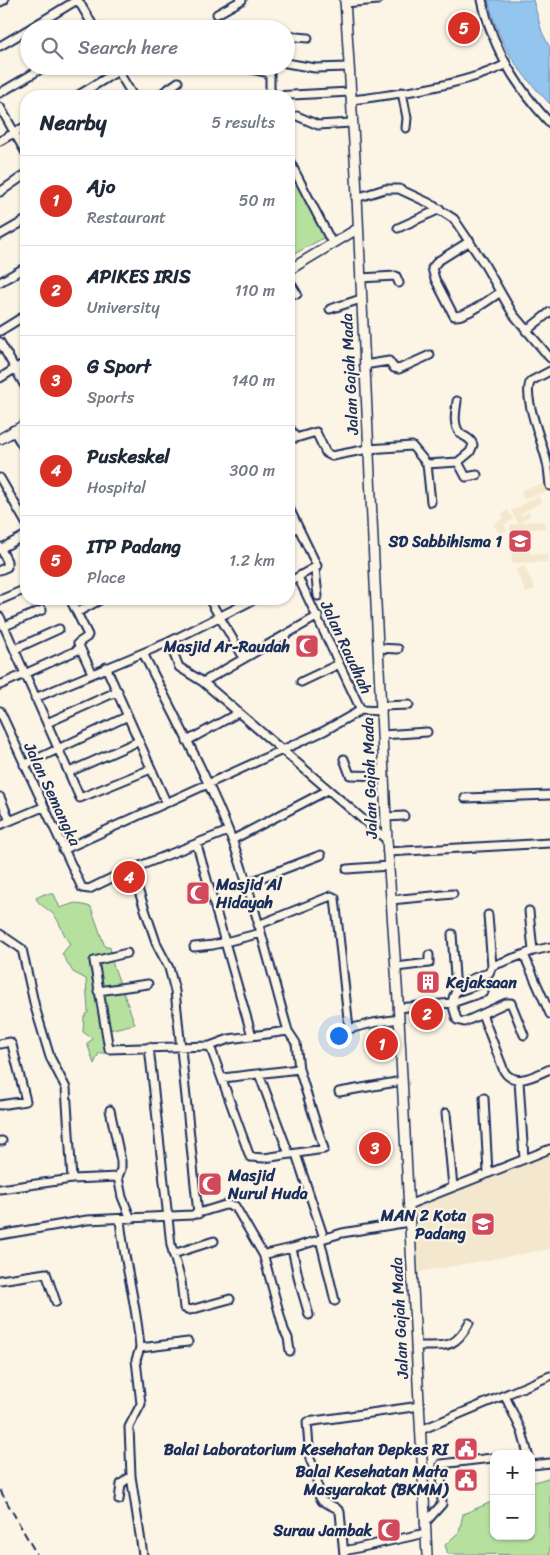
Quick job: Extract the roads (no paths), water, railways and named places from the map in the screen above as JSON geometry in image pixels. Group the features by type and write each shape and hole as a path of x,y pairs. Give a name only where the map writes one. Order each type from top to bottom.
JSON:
{"main road":[{"name":"Jalan Gajah Mada","path":"345,2 382,709 387,840 399,1019 427,1555"},
{"path":"295,266 357,229"},
{"path":"0,439 20,427"}],"street":[{"path":"0,2 4,0"},
{"path":"44,20 77,0 89,20"},
{"path":"217,14 242,0"},
{"path":"345,2 378,0"},
{"path":"482,0 494,40 506,64 523,91 550,123"},
{"path":"0,46 20,34"},
{"path":"295,37 308,38"},
{"path":"295,96 350,96 402,92 470,78 506,64"},
{"path":"295,65 315,68 349,67"},
{"path":"0,93 31,75"},
{"path":"86,90 108,75"},
{"path":"121,75 129,90"},
{"path":"270,75 270,90"},
{"path":"167,90 178,82"},
{"path":"402,92 407,118 406,128"},
{"path":"0,107 20,143"},
{"path":"298,116 318,124 351,124"},
{"path":"0,141 20,130"},
{"path":"295,172 332,243"},
{"path":"0,192 20,178"},
{"path":"356,198 394,188 411,194 440,209 454,219 470,241 499,293 526,331 550,358"},
{"path":"398,228 440,209"},
{"path":"0,235 20,223"},
{"path":"470,241 438,261 432,268 435,279 454,316 460,316 479,307 499,293"},
{"path":"0,282 20,270"},
{"path":"360,278 396,276 399,283"},
{"path":"330,309 361,299"},
{"path":"526,331 550,312"},
{"path":"0,331 20,319"},
{"path":"0,342 20,377"},
{"path":"364,365 389,361 398,370 430,355"},
{"path":"0,378 20,366"},
{"path":"550,371 531,381 528,389 548,465 550,486"},
{"path":"427,464 458,462 470,452 473,445 471,439 460,433 457,428 457,401"},
{"path":"14,430 20,440"},
{"path":"295,437 296,438 316,432 326,453 332,456 368,449 412,446 427,464 431,502"},
{"path":"458,462 466,477 477,475"},
{"path":"0,478 20,513"},
{"path":"295,521 316,563 318,596"},
{"path":"0,570 8,565 0,548 20,538"},
{"path":"295,579 315,569"},
{"name":"Jalan Raudhah","path":"298,578 318,616 361,710 409,705"},
{"path":"0,600 20,592"},
{"path":"74,605 88,634 87,637 79,642 80,649 92,673"},
{"path":"78,612 91,605"},
{"path":"212,605 244,658"},
{"path":"35,698 169,642 243,605"},
{"path":"5,626 42,610"},
{"path":"203,682 318,616"},
{"path":"0,617 58,749 83,798 151,769"},
{"path":"15,649 60,629"},
{"path":"169,642 179,667 203,682 387,840"},
{"path":"378,648 398,649"},
{"path":"0,685 80,649"},
{"path":"143,653 208,785 232,840 247,883 288,1031 296,1043 299,1070 324,1147 322,1150 254,1158 247,1154 223,1078 210,1046"},
{"path":"301,682 339,664"},
{"path":"106,667 166,802"},
{"path":"47,723 118,691"},
{"path":"63,850 324,732 361,710"},
{"path":"187,741 238,713"},
{"name":"Jalan Semangka","path":"1,715 82,888 89,889 122,873"},
{"path":"24,765 128,716"},
{"path":"382,735 428,732"},
{"path":"69,772 139,741"},
{"path":"344,759 350,775 384,776"},
{"path":"232,840 328,790"},
{"path":"466,798 550,795"},
{"path":"0,798 10,821"},
{"path":"0,826 43,807"},
{"path":"386,817 404,816"},
{"path":"198,1214 187,1096 173,979 157,944 137,886 127,883 122,873 228,832"},
{"path":"388,852 550,843"},
{"path":"197,845 252,1036"},
{"path":"247,883 320,855"},
{"path":"347,869 389,866"},
{"path":"391,900 453,894"},
{"path":"258,925 331,896 336,898 349,1028"},
{"path":"528,911 533,951"},
{"path":"456,991 467,981 489,973 492,966 488,915"},
{"path":"194,947 225,942 260,933"},
{"path":"0,934 22,948 28,984 50,1057 64,1082 72,1179"},
{"path":"452,934 456,991 452,1003 458,1021 468,1020 506,1003 511,1003 524,1035"},
{"path":"492,966 550,947"},
{"path":"127,953 94,959 109,1049 210,1046 229,1039 288,1031"},
{"path":"396,967 428,964 429,955"},
{"path":"524,955 550,1014"},
{"path":"98,991 148,984"},
{"path":"398,1008 452,1003 484,992"},
{"path":"482,1014 504,1071 509,1078 519,1081 550,1069"},
{"path":"332,1033 399,1019"},
{"path":"0,1044 10,1042 12,1045 26,1101 0,1105"},
{"path":"149,1047 173,1254 185,1309 190,1310 230,1299"},
{"path":"223,1078 299,1070"},
{"path":"259,1074 292,1154 322,1238 335,1301"},
{"path":"339,1092 402,1081"},
{"path":"519,1081 524,1159"},
{"path":"484,1098 488,1173"},
{"path":"110,1110 121,1161 118,1177 122,1197 131,1219"},
{"path":"446,1113 452,1187"},
{"path":"408,1205 550,1149"},
{"path":"0,1189 72,1179 118,1177"},
{"path":"0,1235 87,1220 168,1217 198,1214 225,1205 234,1206 264,1256 284,1330 288,1338 290,1351"},
{"path":"120,1219 125,1266 138,1320 140,1348 136,1360 141,1404 128,1427 131,1476 144,1555"},
{"path":"264,1256 342,1232 409,1222"},
{"path":"173,1254 214,1241"},
{"path":"292,1248 309,1315"},
{"path":"0,1280 46,1273 56,1302"},
{"path":"416,1346 454,1343 460,1338 468,1323"},
{"path":"140,1348 188,1342"},
{"path":"421,1430 550,1376"},
{"path":"505,1396 522,1432 527,1450"},
{"path":"420,1406 307,1422 310,1459 316,1472 318,1493 322,1501 340,1512 344,1553 359,1552 426,1533"},
{"path":"425,1523 442,1504 441,1464 490,1458"},
{"path":"535,1465 550,1463"},
{"path":"119,1500 121,1484 131,1476"}],"water":[{"path":"488,0 533,0 542,32 550,48 550,104 528,80 511,57 498,32"}],"railway":[{"path":"0,1490 37,1555"}],"place":[{"name":"ITP Padang","path":"464,28"},
{"name":"SD Sabbihisma 1","path":"520,541"},
{"name":"Masjid Ar-Raudah","path":"307,646"},
{"name":"Puskeskel","path":"129,877"},
{"name":"Masjid Al Hidayah","path":"198,893"},
{"name":"Kejaksaan","path":"428,982"},
{"name":"APIKES IRIS","path":"427,1014"},
{"name":"Ajo","path":"382,1044"},
{"name":"G Sport","path":"375,1148"},
{"name":"Masjid Nurul Huda","path":"210,1184"},
{"name":"MAN 2 Kota Padang","path":"483,1224"},
{"name":"Balai Laboratorium Kesehatan Depkes RI","path":"466,1449"},
{"name":"Balai Kesehatan Mata Masyarakat (BKMM)","path":"466,1480"},
{"name":"Surau Jambak","path":"389,1530"}]}
